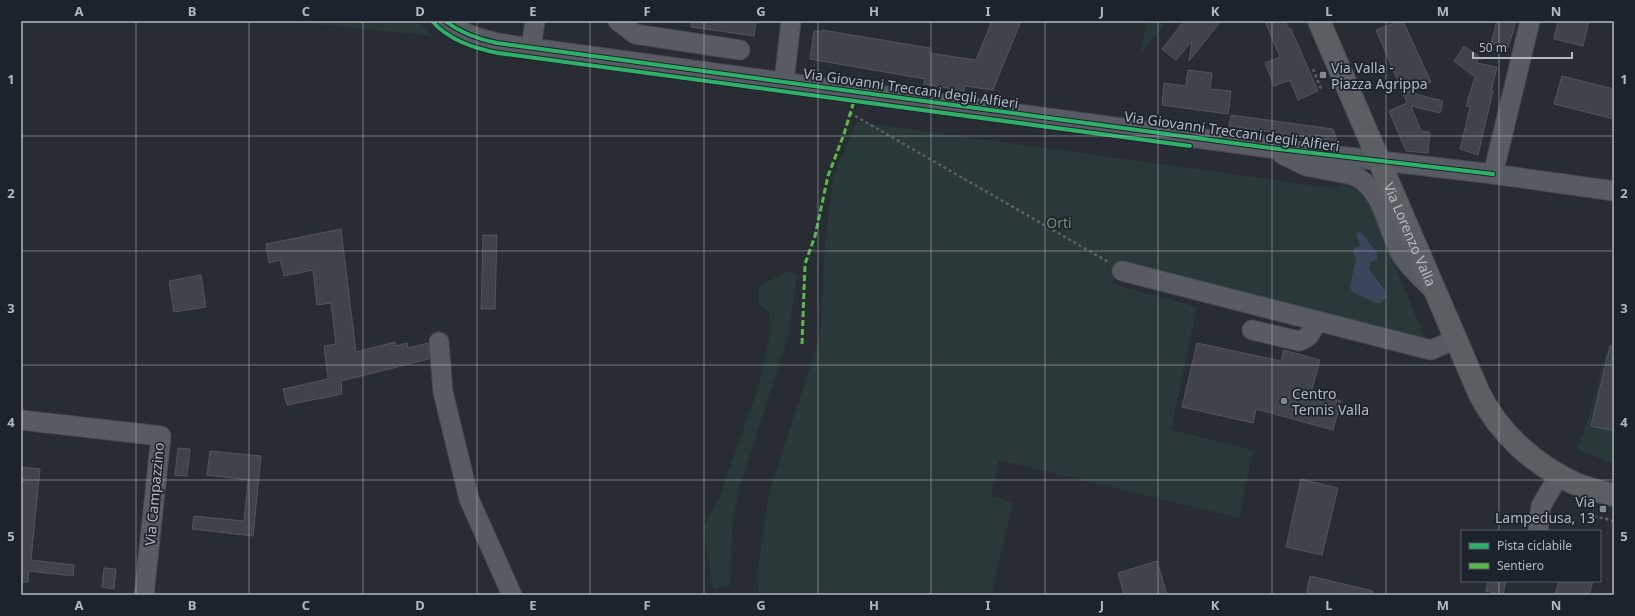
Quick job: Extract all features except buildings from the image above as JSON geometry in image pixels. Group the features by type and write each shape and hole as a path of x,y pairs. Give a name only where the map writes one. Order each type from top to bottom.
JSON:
{"main road":[{"name":"Via Lorenzo Valla","path":"1319,21 1483,402 1512,440 1535,459 1559,475 1585,488 1614,495"}],"street":[{"name":"Via Giovanni Treccani degli Alfieri","path":"445,21 474,38 530,48 1270,148 1493,174 1614,191"},
{"path":"530,48 534,21"},
{"path":"618,21 635,34 740,50"},
{"path":"784,82 791,21"},
{"path":"1493,174 1530,21"},
{"path":"711,72 714,46"},
{"name":"Via Giovanni Treccani degli Alfieri","path":"1270,148 1306,166 1352,174 1370,185 1377,197 1402,256 1436,294"},
{"path":"1122,271 1431,350 1456,339"},
{"path":"1252,330 1299,341 1306,339 1311,333 1316,321"},
{"path":"439,342 443,392 468,499 512,595"},
{"name":"Via Campazzino","path":"21,420 161,436 144,595"},
{"path":"1538,530 1541,506 1559,475"}],"path":[{"path":"1313,69 1322,91"},
{"path":"850,113 1122,271"},
{"path":"1582,513 1614,521"}],"green space":[{"path":"286,21 418,21 433,36"},
{"path":"1147,21 1167,21 1140,55"},
{"name":"Orti","path":"857,122 1335,189 1341,184 1346,185 1357,192 1370,205 1425,338 1120,263 1112,284 1197,307 1171,430 1253,450 1239,518 999,460 991,496 1013,502 991,595 759,595 757,576 769,493 820,336 825,244 833,177"},
{"path":"787,271 797,274 789,334 739,488 732,529 730,586 713,589 703,527 719,498 758,388 771,330 769,313 759,304 759,287"},
{"path":"1606,353 1614,355 1614,464 1577,449 1589,417"}],"water":[{"path":"1361,232 1377,253 1377,260 1371,262 1369,269 1387,293 1387,297 1381,303 1376,303 1352,292 1350,286 1356,258 1353,254 1354,248 1360,246 1356,233"}],"marked path":[{"path":"802,344 805,264 815,236 828,176 844,134 853,104"}],"cycle path":[{"path":"432,21 446,33 462,42 480,49 498,53 1190,146"},
{"path":"445,21 470,35 497,43 1270,148 1493,174"}],"place":[{"name":"Via Valla - Piazza Agrippa","path":"1323,75"},
{"name":"Centro Tennis Valla","path":"1284,401"},
{"name":"Via Lampedusa, 13","path":"1603,509"}]}
